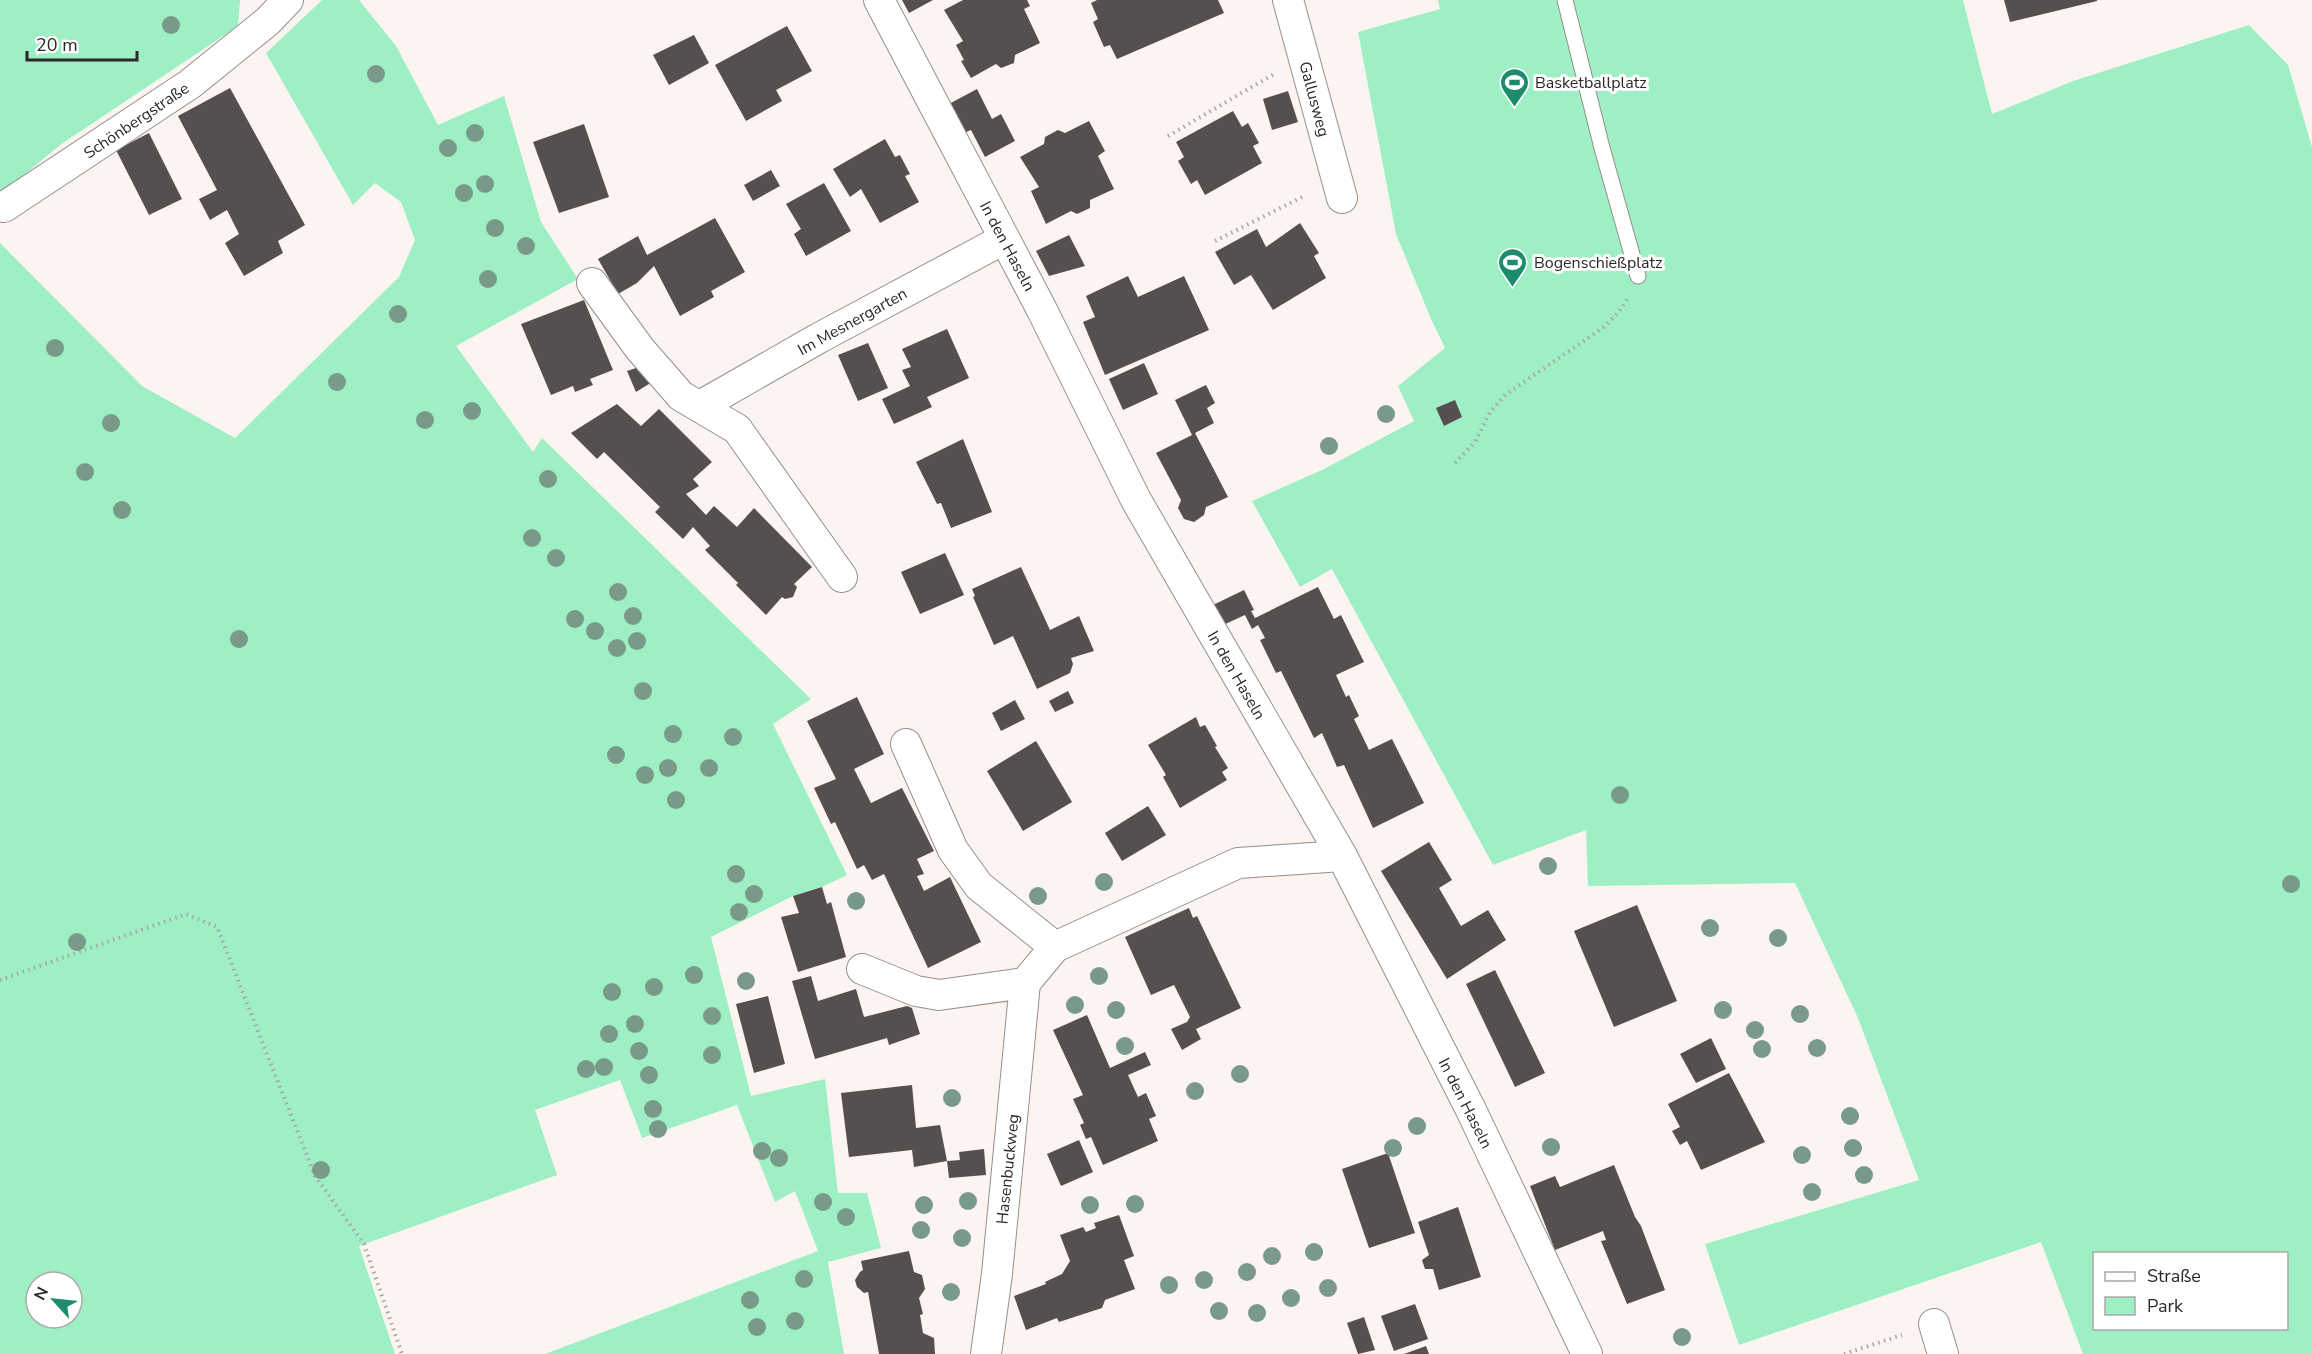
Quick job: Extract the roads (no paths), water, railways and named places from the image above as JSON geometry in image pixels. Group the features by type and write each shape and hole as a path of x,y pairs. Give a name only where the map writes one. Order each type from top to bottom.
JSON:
{"street":[{"name":"Schönbergstraße","path":"4,207 190,84 268,21 288,0"},
{"name":"In den Haseln","path":"879,0 1004,239 1136,500 1342,856 1471,1110 1587,1354"},
{"name":"Gallusweg","path":"1288,0 1339,189"},
{"name":"Im Mesnergarten","path":"700,406 819,338 1004,239"},
{"path":"592,284 640,349 681,396 736,429 842,577"},
{"path":"906,744 953,850 979,886 1055,947"},
{"path":"862,969 916,990 939,994 1025,983 1055,947 1238,863 1342,856"},
{"name":"Hasenbuckweg","path":"986,1354 997,1274 1025,983"},
{"path":"1934,1324 1943,1354"}],"lane":[{"path":"1564,0 1638,276"}],"place":[{"name":"Basketballplatz","path":"1514,108"},
{"name":"Bogenschießplatz","path":"1513,288"}]}
